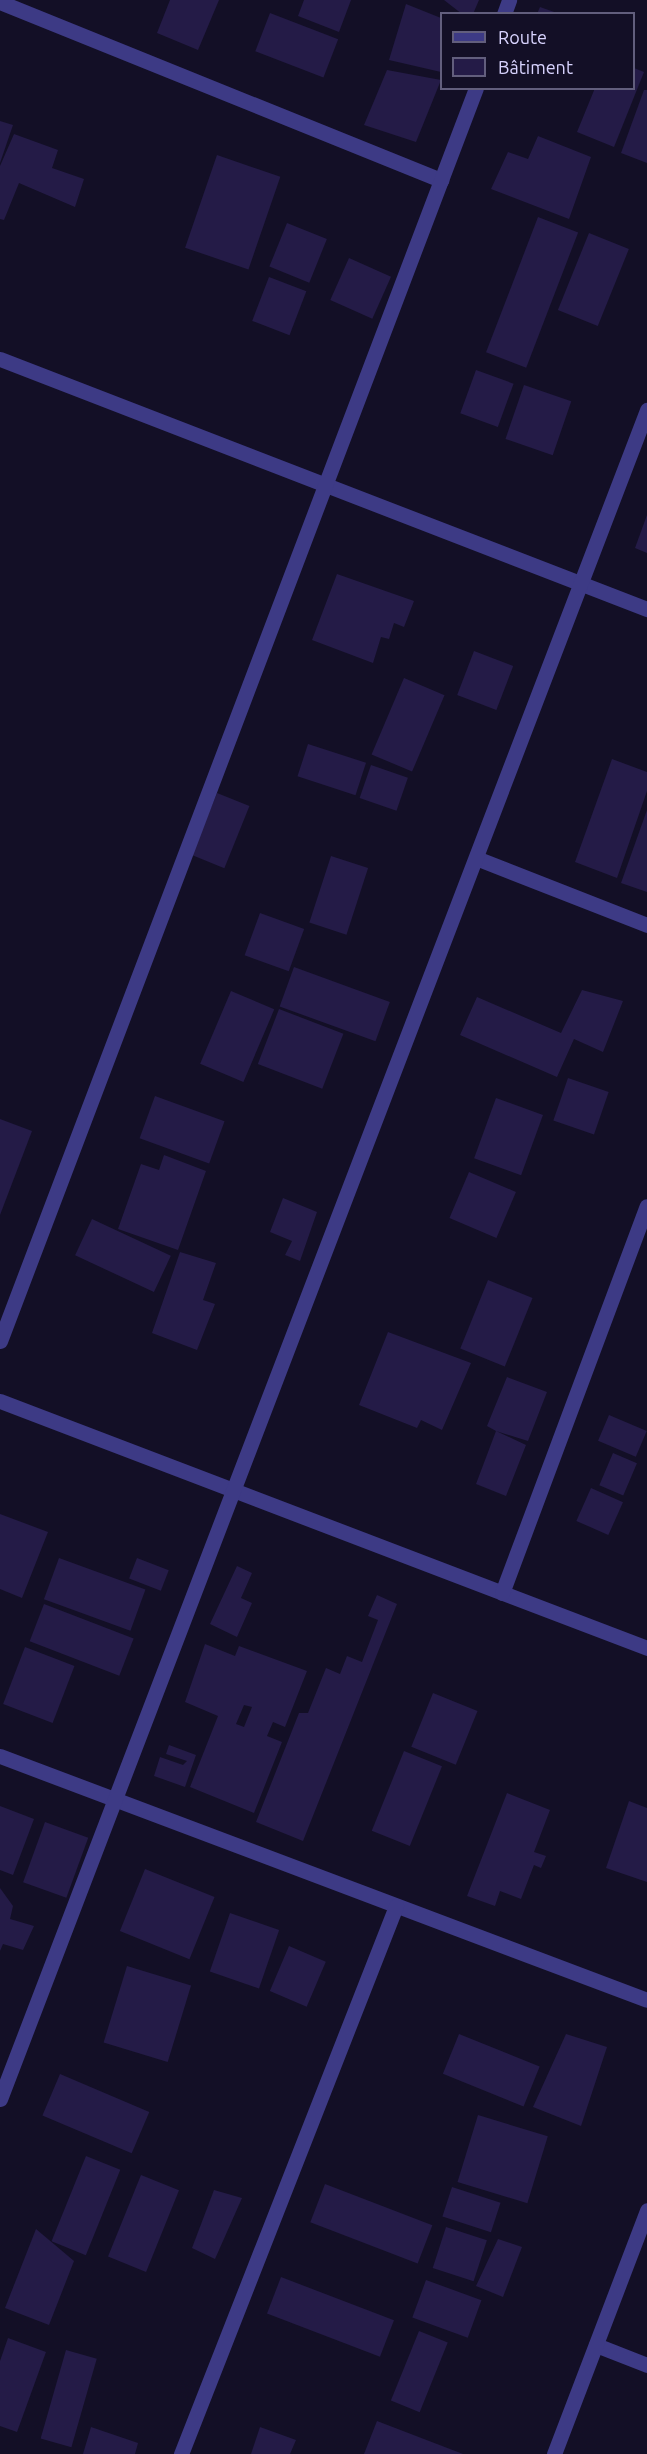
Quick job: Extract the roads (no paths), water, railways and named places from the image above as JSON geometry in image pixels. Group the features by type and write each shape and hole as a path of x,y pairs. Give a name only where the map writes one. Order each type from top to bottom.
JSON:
{"street":[{"path":"0,2 441,180"},
{"path":"0,1341 475,90"},
{"path":"0,359 647,609"},
{"path":"0,2099 647,410"},
{"path":"476,858 647,925"},
{"path":"502,1593 647,1206"},
{"path":"0,1401 647,1648"},
{"path":"0,1756 647,2000"},
{"path":"182,2454 396,1906"},
{"path":"554,2454 647,2210"},
{"path":"596,2345 647,2365"}]}
